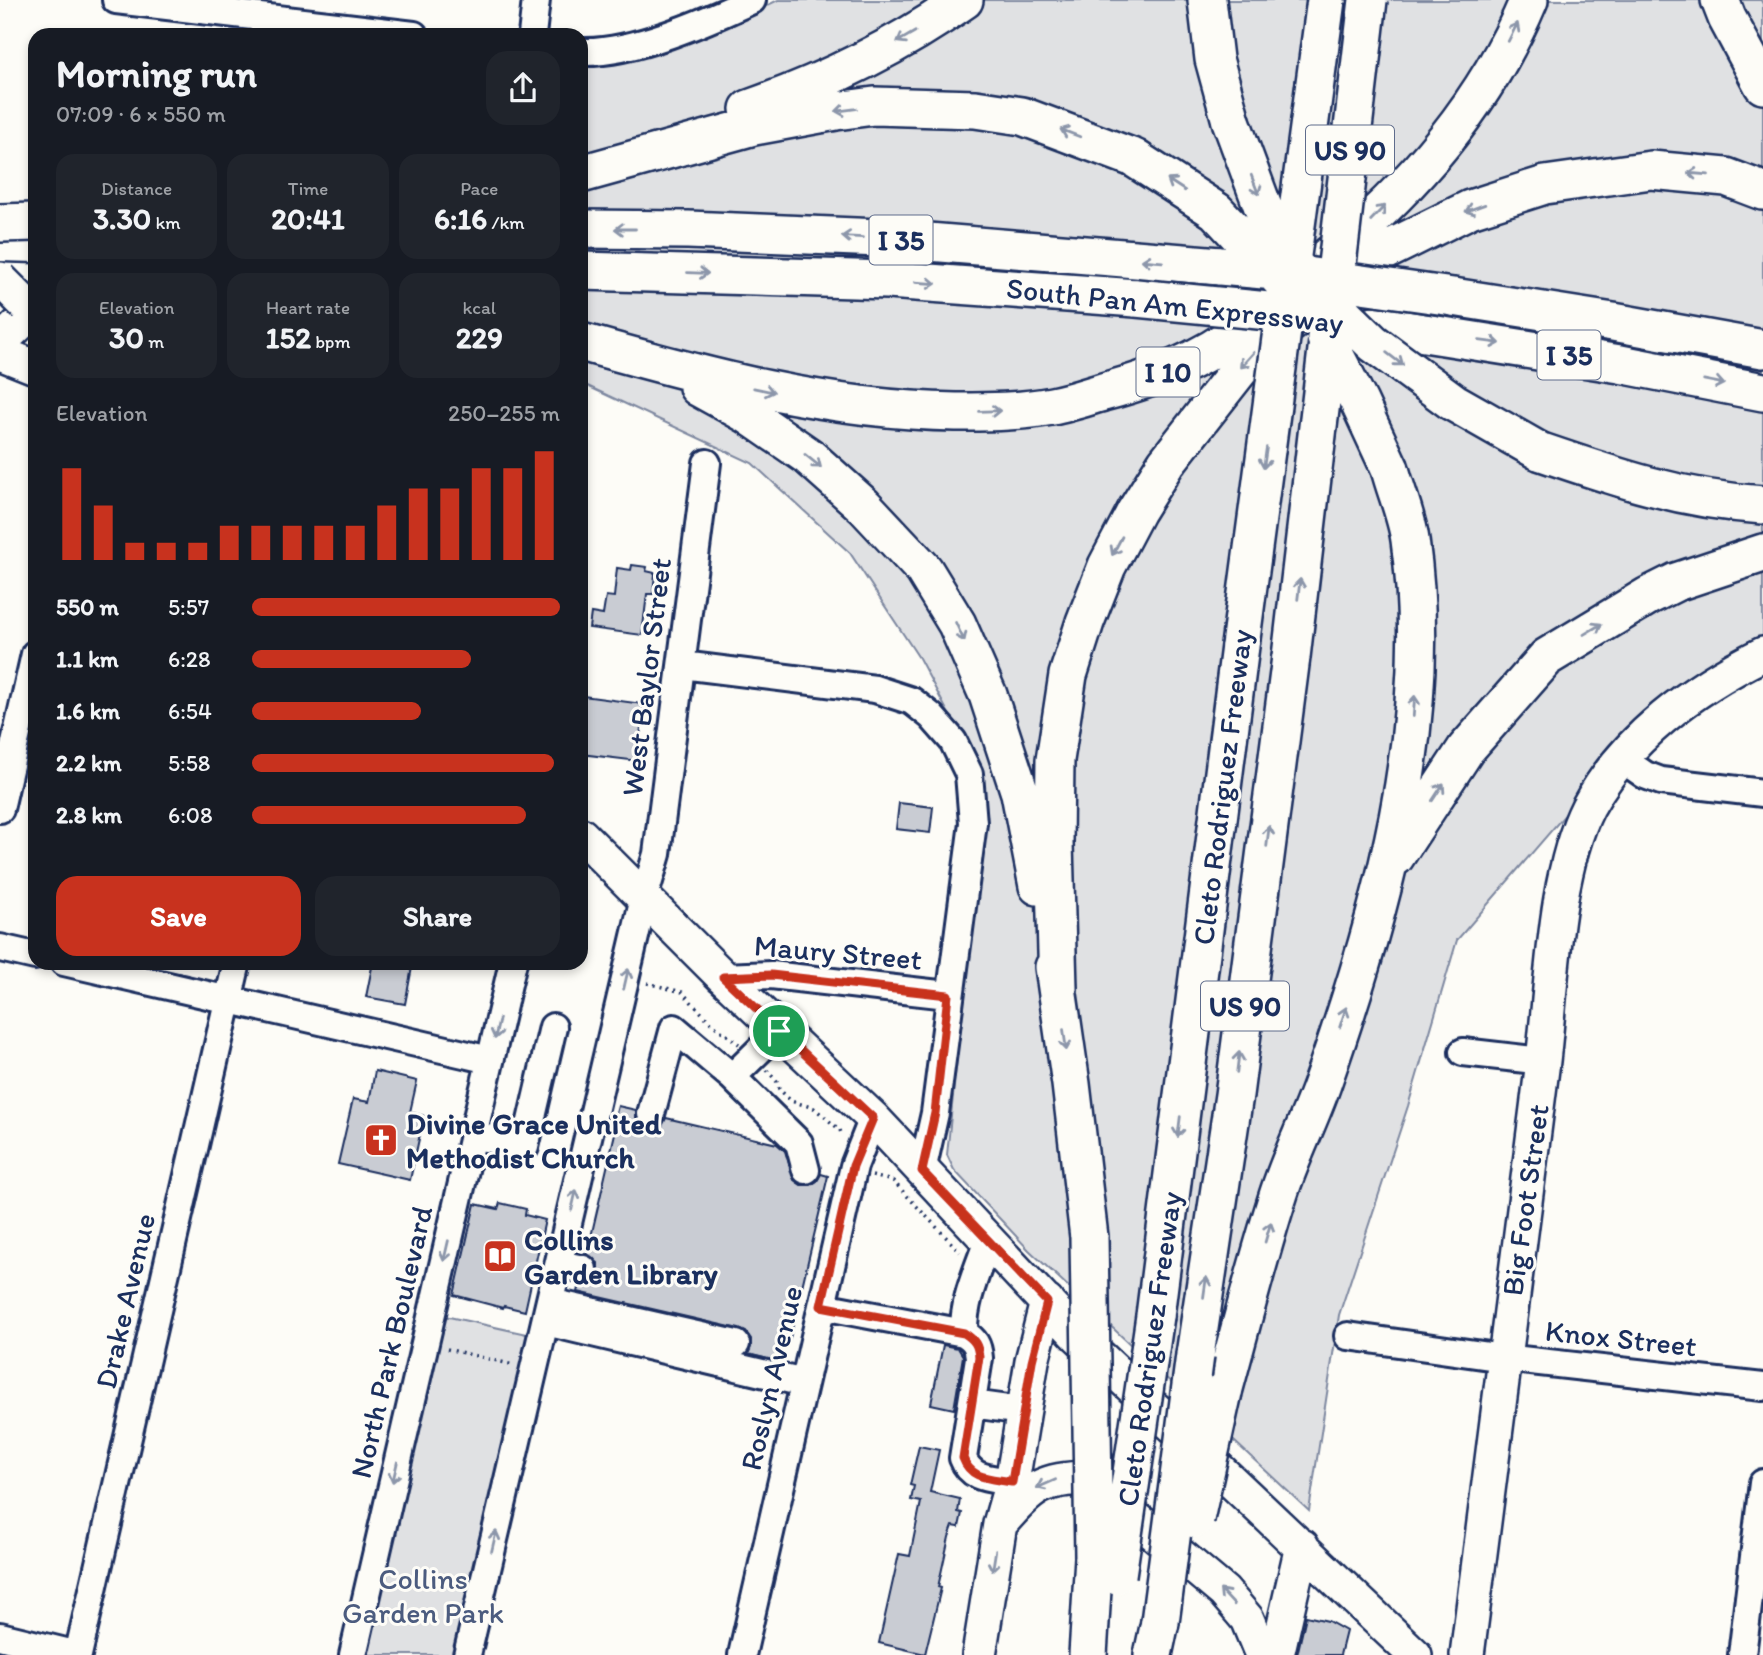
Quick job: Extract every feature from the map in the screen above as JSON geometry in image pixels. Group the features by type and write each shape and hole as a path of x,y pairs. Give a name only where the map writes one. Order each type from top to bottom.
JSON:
{"highway":[{"path":"619,164 737,113 790,94 865,60 964,0"},
{"path":"1207,0 1214,60 1231,121 1264,210 1296,268 1373,343 1453,401 1539,451 1632,483 1718,502 1763,505"},
{"name":"Cleto Rodriguez Freeway","path":"1101,1655 1105,1566 1155,1316 1326,0"},
{"name":"Cleto Rodriguez Freeway","path":"1162,1642 1195,1355 1234,1095 1291,657 1368,0"},
{"name":"I 10","path":"588,344 725,381 798,397 864,407 922,411 990,412 1051,407 1148,380 1198,358 1241,332 1363,229 1453,131 1496,65 1529,0"},
{"path":"1720,0 1763,85"},
{"path":"588,172 754,126 874,106 975,109 1022,116 1134,158 1216,211 1282,279 1322,329 1390,469 1410,538 1418,636 1412,732 1387,870 1361,963 1321,1085 1280,1191 1223,1392 1162,1642"},
{"path":"1058,989 1055,760 1068,675 1107,566 1136,511 1166,463 1250,356 1369,259 1470,209 1545,185 1651,170 1726,177 1763,191"},
{"path":"0,223 28,222"},
{"name":"South Pan Am Expressway","path":"588,229 688,230 880,238 1264,270 1613,321 1763,349"},
{"name":"South Pan Am Expressway","path":"588,271 888,280 1297,313 1620,364 1763,392"},
{"path":"650,362 747,414 808,456 864,506 924,570 957,624 988,695 1020,793 1058,989 1089,1237 1105,1566 1088,1655"},
{"path":"1387,870 1466,749 1548,657 1676,582 1763,553"}],"main road":[{"path":"0,338 12,331 22,296"},
{"path":"0,353 28,364"},
{"name":"Big Foot Street","path":"1467,1655 1560,917 1573,846 1588,808 1601,785 1631,747 1686,699 1740,665 1763,654"},
{"path":"588,842 723,977 873,1118 922,1171 977,1249 1044,1312 1078,1336 1415,1655"},
{"path":"979,1655 1000,1524 1012,1482 1032,1361 1044,1312"},
{"path":"1000,1524 1025,1495 1051,1480 1088,1478 1224,1592 1247,1619 1262,1655"},
{"path":"1277,1655 1302,1546"}],"street":[{"path":"116,0 353,28"},
{"path":"533,28 536,0"},
{"path":"588,52 610,50 668,34 752,0"},
{"name":"West Baylor Street","path":"467,1655 548,1312 571,1266 644,898 657,854 707,463"},
{"path":"682,665 875,689 912,701 931,716 953,741 969,774 973,823 948,995 935,1113 922,1171"},
{"path":"0,809 28,685"},
{"path":"1622,759 1645,775 1661,781 1763,793"},
{"path":"0,948 28,954"},
{"path":"99,970 490,1060"},
{"name":"Drake Avenue","path":"78,1655 235,970"},
{"name":"North Park Boulevard","path":"353,1655 511,970"},
{"name":"Maury Street","path":"723,977 771,975 948,995"},
{"path":"473,1135 525,1147 553,1027"},
{"path":"650,1114 674,1028 732,1077 799,1143 806,1170"},
{"path":"732,1077 779,1031"},
{"path":"1463,1052 1543,1061"},
{"name":"Roslyn Avenue","path":"742,1655 804,1383 812,1312 853,1166 873,1118"},
{"path":"964,1333 964,1317 977,1249"},
{"path":"548,1312 736,1344"},
{"path":"548,1312 804,1383"},
{"path":"812,1312 964,1333 972,1338 978,1346 979,1357 963,1458 974,1475 1012,1482"},
{"name":"Knox Street","path":"1348,1336 1504,1358 1763,1387"},
{"path":"972,1404 1023,1411"},
{"path":"1742,1655 1763,1483"},
{"path":"0,1636 78,1655"}],"path":[{"path":"648,983 682,992 712,1024 740,1045"},
{"path":"766,1069 791,1101 814,1108 840,1130 841,1140"},
{"path":"865,1175 893,1181 977,1249"},
{"path":"447,1349 521,1366"}],"green space":[{"path":"778,0 1761,0 1763,4 1763,642 1569,810 1457,940 1408,1106 1339,1315 1309,1511 1029,1250 954,1170 947,1155 983,801 960,735 919,658 850,553 752,463 588,386 588,64 597,65 726,26"},
{"name":"Collins Garden Park","path":"440,1315 531,1335 458,1655 362,1655"}],"building":[{"path":"632,565 647,567 646,571 655,573 653,594 647,594 642,635 589,628 591,613 603,615 606,596 614,597 617,568 631,570"},
{"path":"588,697 643,704 638,761 588,755"},
{"path":"899,803 933,807 930,833 896,829"},
{"path":"371,970 411,970 405,1004 366,997"},
{"name":"Divine Grace United Methodist Church","path":"375,1071 417,1081 410,1112 424,1116 410,1180 338,1164 353,1099 369,1102"},
{"path":"618,1106 636,1110 639,1125 648,1129 662,1126 666,1118 777,1144 785,1151 794,1180 801,1185 811,1185 821,1174 828,1176 789,1342 782,1340 777,1361 748,1354 751,1339 746,1332 739,1329 578,1292 580,1284 589,1284 598,1273 598,1263 587,1254 616,1129 612,1128"},
{"name":"Collins Garden Library","path":"500,1203 526,1209 525,1215 545,1220 525,1311 454,1295 475,1204 498,1209"},
{"path":"943,1345 958,1348 963,1356 954,1409 931,1404"},
{"path":"919,1446 939,1450 930,1492 960,1499 958,1512 962,1513 959,1527 953,1526 949,1537 938,1587 941,1588 925,1654 879,1643 899,1554 910,1556 921,1502 911,1500 914,1486 910,1485"},
{"path":"1306,1616 1328,1621 1346,1631 1340,1655 1297,1655"}],"place":[{"name":"Divine Grace United Methodist Church","path":"381,1140"},
{"name":"Collins Garden Library","path":"500,1256"}],"route":[{"path":"771,975 948,995 935,1113 922,1171 1047,1302 1032,1361 1012,1482 974,1475 963,1458 979,1357 978,1346 972,1338 964,1333 821,1306 853,1166 873,1118 779,1031 723,977 771,975"}]}
